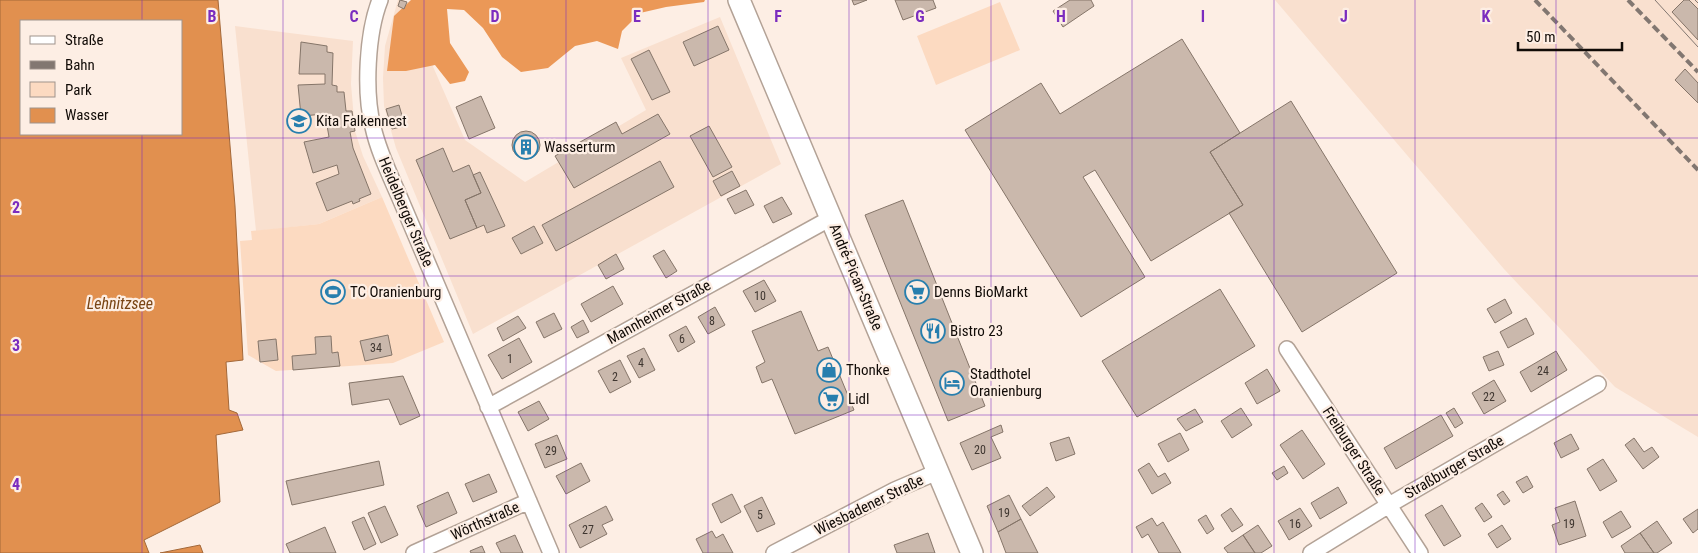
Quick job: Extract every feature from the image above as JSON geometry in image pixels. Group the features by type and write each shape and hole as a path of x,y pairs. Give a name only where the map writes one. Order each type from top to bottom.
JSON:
{"street":[{"name":"Heidelberger Straße","path":"380,0 375,12 369,57 369,99 372,126 389,172 551,553"},
{"name":"André-Pican-Straße","path":"740,0 972,553"},
{"name":"Mannheimer Straße","path":"488,407 831,218"},
{"name":"Freiburger Straße","path":"1287,349 1420,553"},
{"name":"Straßburger Straße","path":"1311,553 1389,505 1598,384"},
{"name":"Wiesbadener Straße","path":"774,553 895,490 937,472"},
{"name":"Wörthstraße","path":"414,553 528,501"}],"shaded area":[{"path":"398,0 404,0 465,140 525,182 646,110 621,58 720,17 781,164 473,334 396,148 384,106 385,46"},
{"path":"411,0 705,0 704,2 666,7 640,13 622,31 618,49 597,41 575,46 548,68 521,72 502,57 483,28 464,10 447,9 450,43 469,72 465,81 450,84 435,65 406,71 387,71 394,16"},
{"path":"1275,0 1698,0 1698,437 1615,387 1504,269"},
{"name":"Kita Falkennest","path":"235,26 353,41 351,84 355,131 363,156 382,197 319,224 256,231"}],"green space":[{"path":"1000,2 1020,50 936,85 917,36"},
{"name":"TC Oranienburg","path":"382,197 444,342 393,363 276,371 248,355 240,241 252,240 251,231 319,224"}],"water":[{"name":"Lehnitzsee","path":"0,0 218,0 235,206 243,360 226,362 229,410 237,413 243,430 216,435 220,502 144,540 149,553 0,553"},
{"path":"200,545 203,553 160,553"}],"building":[{"path":"400,0 407,2 404,9 398,6"},
{"path":"852,0 867,0 854,5"},
{"path":"895,0 933,0 936,8 903,20"},
{"path":"1070,0 1091,0 1094,6 1063,27 1053,11"},
{"path":"1684,0 1689,0 1698,9 1698,40 1672,12"},
{"path":"718,26 729,50 694,66 683,42"},
{"path":"1182,39 1240,133 1210,152 1243,205 1151,261 1095,170 1083,177 1145,277 1081,317 965,130 1041,83 1060,114"},
{"path":"301,42 327,46 327,52 333,53 332,85 337,86 337,92 344,92 346,111 352,111 355,131 350,132 353,148 371,194 353,204 352,201 327,211 316,183 339,174 337,165 313,173 304,142 329,137 325,114 301,116 298,85 325,84 325,74 299,74"},
{"path":"649,50 670,92 652,100 631,59"},
{"path":"1685,69 1698,83 1698,103 1675,80"},
{"path":"481,96 495,128 469,139 456,107"},
{"path":"1291,101 1397,273 1302,332 1229,213 1243,205 1210,152"},
{"path":"399,105 405,126 392,129 386,109"},
{"path":"658,114 670,134 574,188 555,156 616,122 622,134"},
{"path":"709,126 732,167 713,177 690,136"},
{"name":"Wasserturm","path":"526,131 536,135 540,145 536,155 526,159 516,155 512,145 516,135"},
{"path":"443,148 453,172 469,165 481,193 465,200 477,228 450,239 416,160"},
{"path":"660,161 674,187 556,251 542,225"},
{"path":"732,171 740,186 721,196 713,181"},
{"path":"480,172 505,226 487,233 484,225 477,228 465,200 481,193 473,175"},
{"path":"746,190 754,205 735,214 727,199"},
{"path":"782,197 792,214 773,223 764,206"},
{"path":"903,200 985,406 948,421 865,215"},
{"path":"534,226 543,243 521,254 512,238"},
{"path":"664,250 677,271 666,278 653,256"},
{"path":"616,254 624,269 606,279 598,265"},
{"path":"764,280 776,301 755,312 743,291"},
{"path":"613,286 623,304 591,322 581,304"},
{"path":"1220,289 1255,346 1137,417 1102,361"},
{"path":"1505,299 1512,313 1495,323 1487,309"},
{"path":"715,307 725,325 708,334 698,317"},
{"path":"801,311 818,351 828,347 854,410 795,434 772,379 762,383 756,367 765,362 752,331"},
{"path":"554,313 562,329 544,338 536,322"},
{"path":"518,316 526,328 503,341 497,328"},
{"path":"1526,318 1534,334 1508,348 1500,332"},
{"path":"583,320 589,332 577,338 571,327"},
{"path":"686,326 695,342 678,352 669,335"},
{"name":"TC Oranienburg","path":"388,335 392,355 365,361 360,341"},
{"path":"331,336 332,353 338,352 340,366 293,370 292,356 316,354 315,337"},
{"path":"519,338 532,362 502,379 488,355"},
{"path":"276,339 278,360 260,362 258,341"},
{"path":"644,348 655,370 639,378 627,356"},
{"path":"1498,351 1504,365 1489,371 1483,357"},
{"path":"1556,351 1567,370 1531,392 1520,372"},
{"path":"620,360 631,382 610,393 598,371"},
{"path":"1267,369 1280,391 1257,404 1245,383"},
{"path":"403,376 420,416 400,425 389,399 352,405 349,383"},
{"path":"1494,380 1506,401 1484,414 1472,393"},
{"path":"539,401 549,419 528,431 518,412"},
{"path":"1241,408 1252,425 1232,438 1221,421"},
{"path":"1454,408 1463,423 1455,428 1446,413"},
{"path":"1195,409 1203,422 1186,431 1177,419"},
{"path":"1441,415 1453,436 1396,469 1384,448"},
{"path":"1001,425 1003,432 991,437 1001,458 972,470 960,443"},
{"path":"1302,430 1325,464 1303,479 1280,445"},
{"path":"1180,433 1189,450 1168,462 1158,444"},
{"path":"1571,434 1579,449 1561,458 1554,443"},
{"path":"557,435 567,459 545,468 535,444"},
{"path":"1069,437 1075,454 1056,461 1050,443"},
{"path":"1634,438 1644,452 1652,447 1659,457 1643,469 1625,445"},
{"path":"1603,459 1617,481 1600,491 1587,469"},
{"path":"379,461 384,485 292,505 286,481"},
{"path":"581,463 590,481 566,494 556,476"},
{"path":"1149,463 1158,477 1165,473 1171,483 1152,494 1138,470"},
{"path":"1284,466 1288,473 1277,480 1272,473"},
{"path":"489,474 497,492 473,502 465,484"},
{"path":"1527,476 1533,487 1523,493 1516,482"},
{"path":"1047,487 1055,497 1030,516 1022,506"},
{"path":"1338,487 1347,503 1320,519 1311,503"},
{"path":"1503,491 1510,501 1504,505 1497,495"},
{"path":"448,492 457,513 426,527 417,506"},
{"path":"732,494 741,512 721,523 712,504"},
{"path":"1009,495 1021,519 998,532 987,506"},
{"path":"762,497 775,524 757,532 744,506"},
{"path":"1575,501 1586,536 1559,545 1552,525 1560,522 1555,508"},
{"path":"1482,503 1492,517 1484,522 1475,508"},
{"path":"1442,505 1461,536 1444,546 1425,515"},
{"path":"385,506 398,535 381,543 368,513"},
{"path":"606,506 613,520 602,525 607,534 580,548 569,525"},
{"path":"1231,508 1243,525 1232,532 1221,515"},
{"path":"1300,508 1312,526 1289,540 1278,521"},
{"path":"1698,509 1698,529 1693,533 1683,519"},
{"path":"1621,511 1631,527 1612,538 1603,522"},
{"path":"1206,515 1214,529 1207,534 1198,520"},
{"path":"364,517 376,544 364,550 352,522"},
{"path":"1152,518 1157,526 1163,522 1181,553 1159,553 1148,534 1142,538 1136,527"},
{"path":"1021,519 1038,553 1006,553 998,532"},
{"path":"1657,521 1672,543 1654,553 1640,533"},
{"path":"1258,525 1272,546 1261,553 1255,553 1243,535"},
{"path":"1502,525 1511,539 1497,548 1488,534"},
{"path":"325,527 336,553 290,553 286,544"},
{"path":"712,531 716,538 723,534 733,553 703,553 696,539"},
{"path":"928,533 935,553 897,553 894,545"},
{"path":"1640,533 1654,553 1625,553 1621,546"},
{"path":"515,535 523,553 501,553 496,543"},
{"path":"1243,535 1255,553 1228,553 1224,548"},
{"path":"482,546 485,553 471,553 470,551"}],"tram line":[{"path":"1655,0 1698,47"},
{"path":"1695,0 1698,3"}],"railway":[{"path":"1535,0 1698,170"},
{"path":"1628,0 1698,72"}],"place":[{"name":"Kita Falkennest","path":"299,121"},
{"name":"Wasserturm","path":"526,147"},
{"name":"TC Oranienburg","path":"333,292"},
{"name":"Denns BioMarkt","path":"917,292"},
{"name":"Bistro 23","path":"933,331"},
{"name":"Thonke","path":"829,370"},
{"name":"Stadthotel Oranienburg","path":"952,383"},
{"name":"Lidl","path":"831,399"}]}
